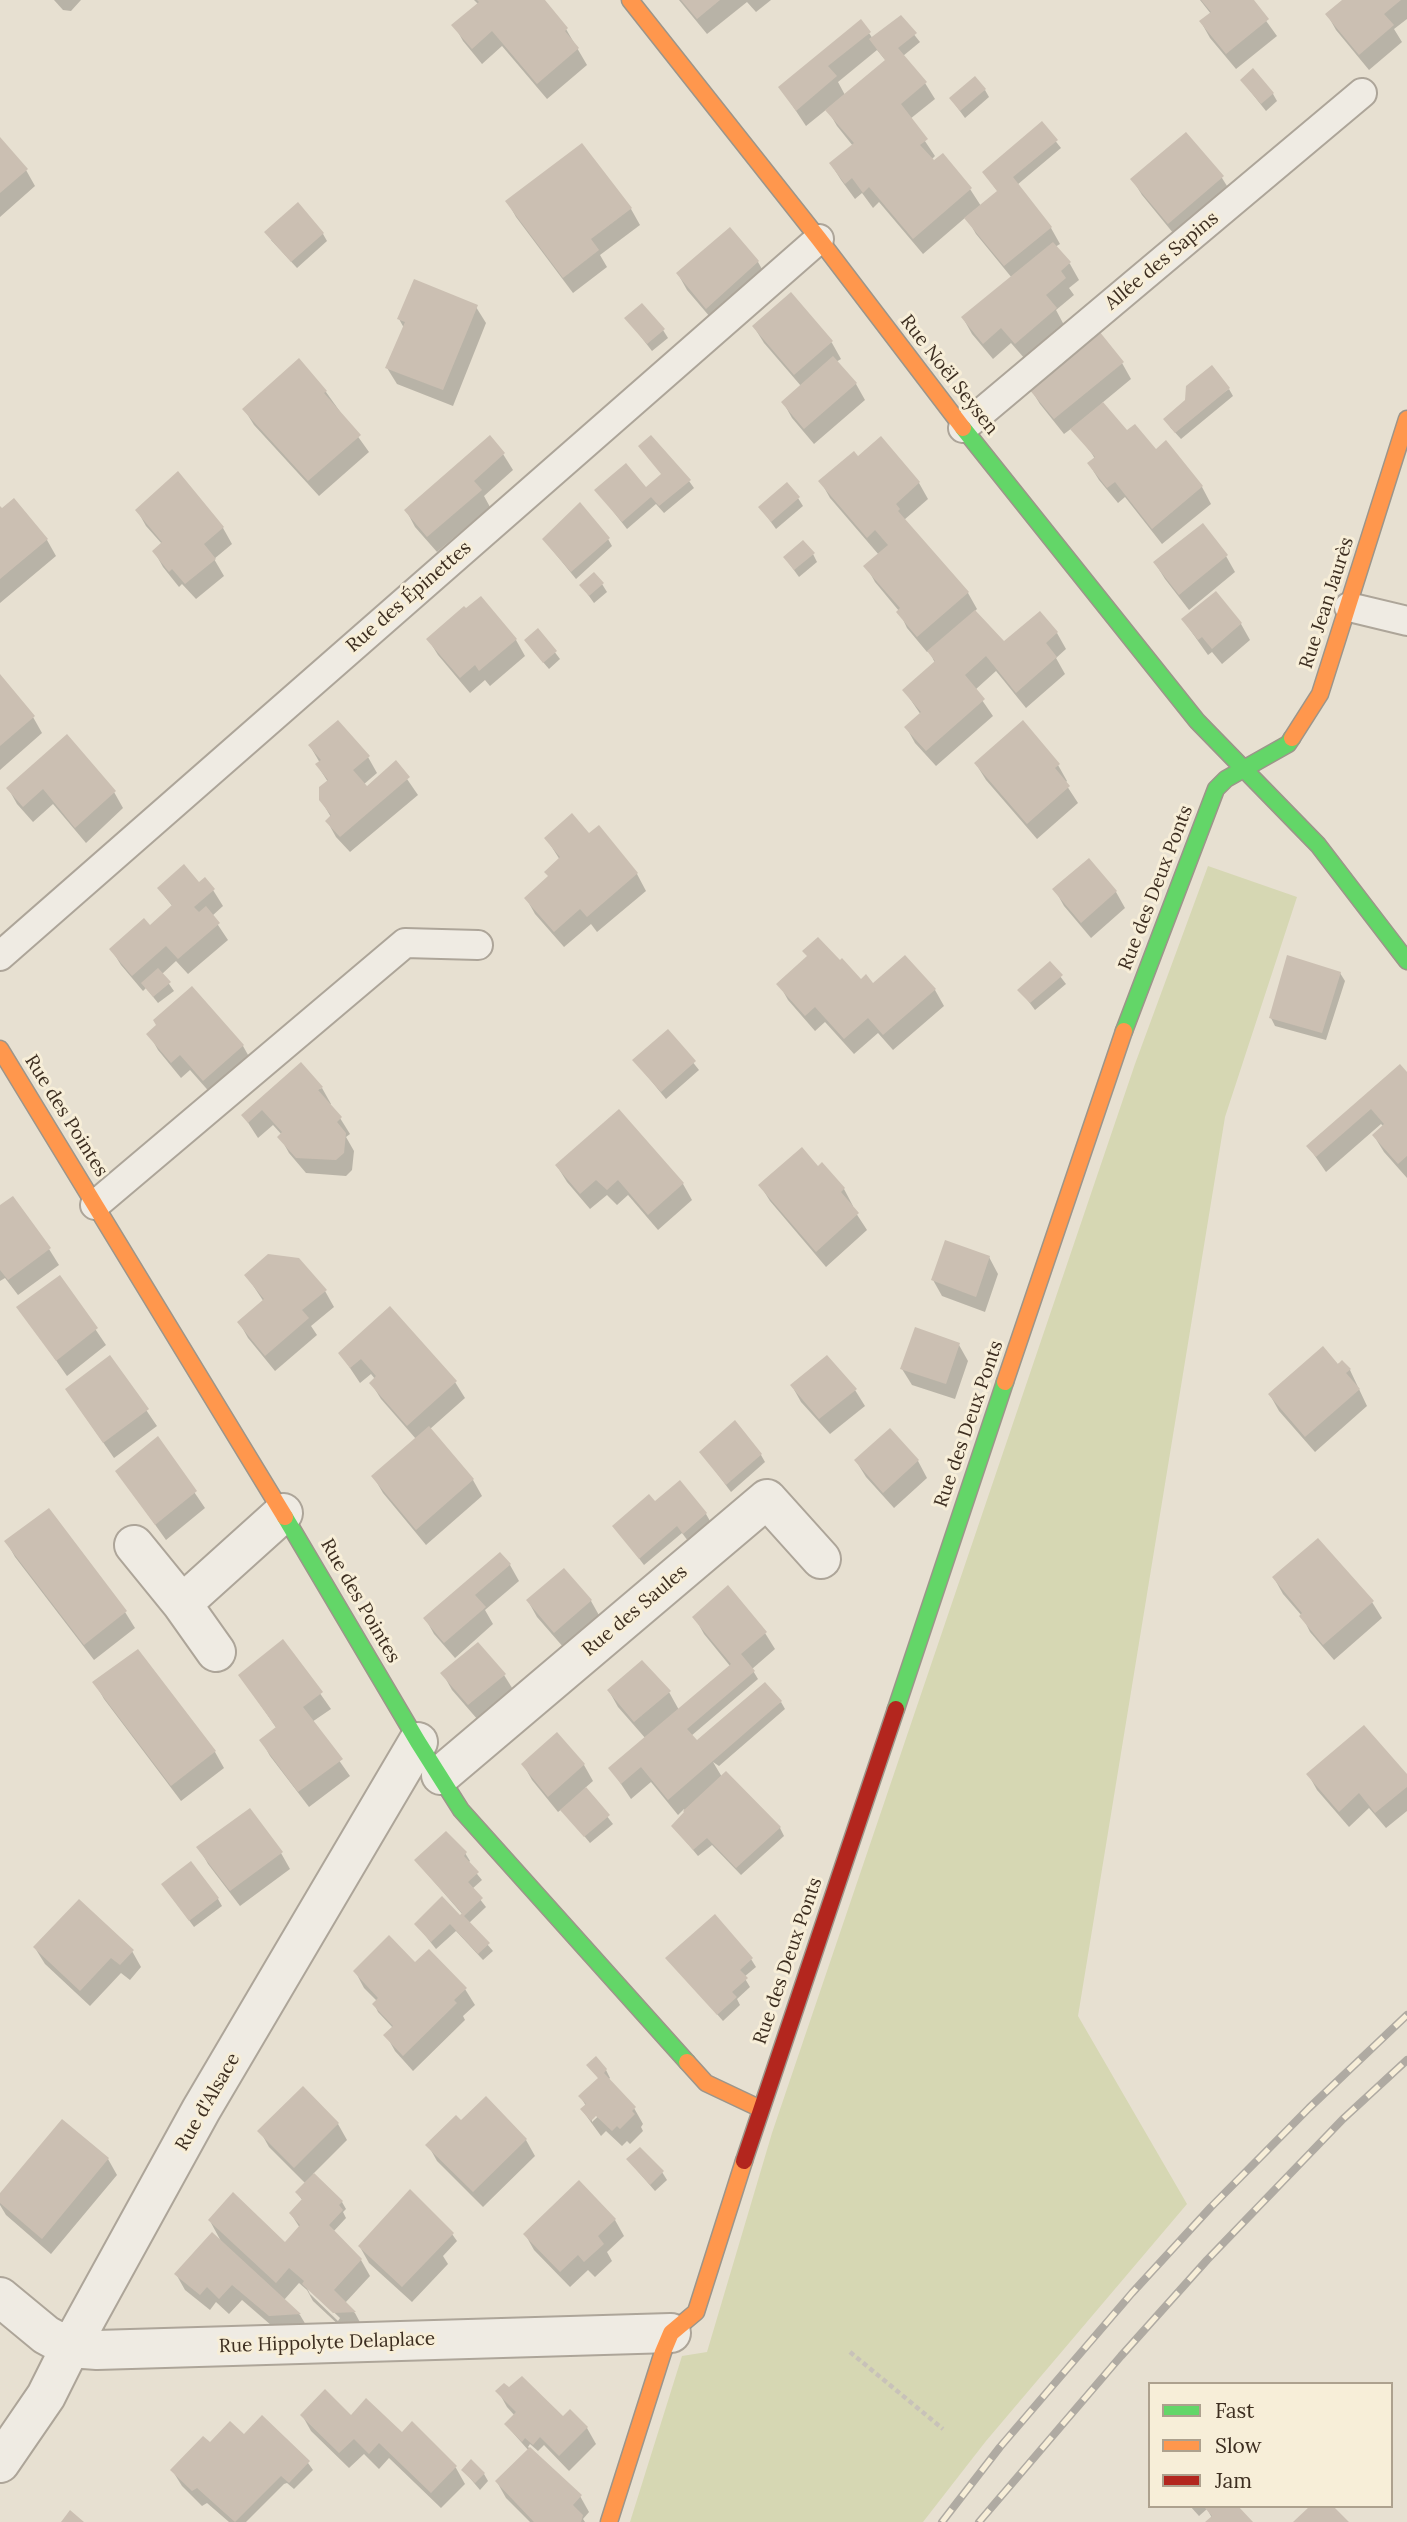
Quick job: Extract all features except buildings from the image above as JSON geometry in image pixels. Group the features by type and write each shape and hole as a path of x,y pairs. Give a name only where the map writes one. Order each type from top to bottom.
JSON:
{"street":[{"name":"Rue Noël Seysen","path":"630,0 819,239 963,428 1197,721 1318,845 1407,961"},
{"name":"Rue Jean Jaurès","path":"1243,769 1288,744 1320,694 1407,419"},
{"name":"Rue des Deux Ponts","path":"671,2333 696,2312 761,2109 1115,1056 1216,789 1243,769"},
{"name":"Rue des Pointes","path":"0,1049 461,1810 706,2083 761,2109"},
{"name":"Rue des Saules","path":"440,1774 767,1499 821,1559"},
{"path":"182,1604 283,1513"},
{"path":"134,1545 182,1604 215,1652"},
{"name":"Rue d'Alsace","path":"0,2463 46,2396 201,2110 418,1742"},
{"name":"Rue Hippolyte Delaplace","path":"0,2297 46,2335 70,2348 97,2350 671,2333"},
{"path":"609,2522 671,2333"}],"lane":[{"name":"Allée des Sapins","path":"963,428 1362,93"},
{"name":"Rue des Épinettes","path":"0,956 819,239"},
{"path":"1349,607 1407,621"},
{"path":"95,1205 405,943 478,945"}],"path":[{"path":"850,2352 943,2429"}],"green space":[{"path":"1208,866 1297,897 1225,1117 1078,2016 1187,2204 986,2441 923,2522 630,2522 682,2356 707,2352 772,2133 1135,1064"}],"railway":[{"path":"942,2522 1000,2447 1132,2293 1211,2207 1309,2108 1407,2015"},
{"path":"979,2522 1207,2260 1343,2119 1407,2060"}],"traffic: fast":[{"path":"963,428 1197,721 1318,845 1407,961"},
{"path":"1124,1031 1216,789 1226,779 1288,744 1292,738"},
{"path":"896,1709 1005,1382"},
{"path":"285,1517 461,1810 687,2062"}],"traffic: slow":[{"path":"630,0 819,239 963,428"},
{"path":"1292,738 1320,694 1407,419"},
{"path":"1005,1382 1124,1031"},
{"path":"0,1049 285,1517"},
{"path":"687,2062 706,2083 761,2109"},
{"path":"609,2522 663,2352 671,2333 696,2312 744,2161"}],"traffic: jam":[{"path":"744,2161 896,1709"}]}
